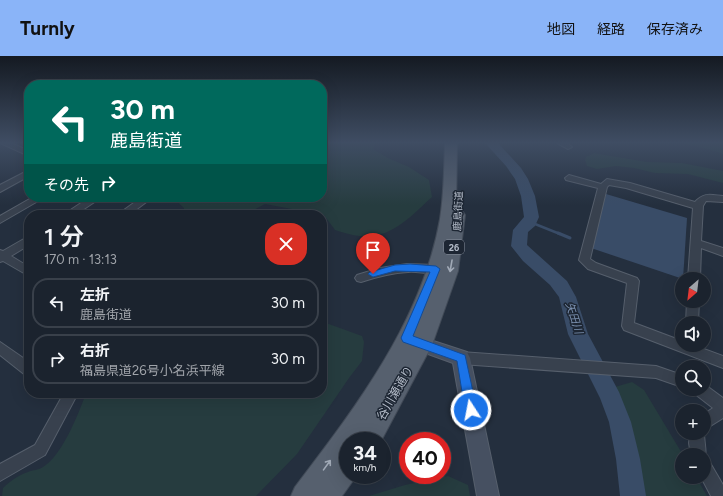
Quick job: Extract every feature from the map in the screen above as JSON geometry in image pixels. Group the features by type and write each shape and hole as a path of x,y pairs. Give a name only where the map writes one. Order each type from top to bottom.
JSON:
{"main road":[{"name":"26","path":"304,496 414,342 436,269 446,229 450,164"},
{"name":"鹿島街道","path":"414,342 450,271 458,223 459,164"},
{"name":"谷川瀬通り","path":"372,432 414,342"},
{"path":"328,496 339,481"}],"street":[{"path":"0,189 24,177"},
{"path":"569,178 603,187"},
{"path":"675,342 628,326 633,281 592,266 584,260 603,187 607,182 698,206"},
{"path":"694,272 698,206 700,201 704,198 723,199"},
{"path":"0,220 31,202"},
{"path":"76,210 89,202"},
{"path":"129,210 141,202"},
{"path":"1,256 24,243"},
{"path":"696,243 723,252"},
{"path":"1,256 24,269"},
{"path":"361,278 395,268 410,267 436,269"},
{"path":"414,342 461,358 645,371 675,379"},
{"path":"0,348 24,366"},
{"path":"702,352 723,362"},
{"path":"461,358 488,496"},
{"path":"708,396 723,408 711,417"},
{"path":"0,473 40,450 65,398"},
{"path":"711,479 720,496"}],"green space":[{"path":"327,164 401,164 429,180 432,197 400,225 381,234 370,236 356,236 335,230 327,219 327,210 297,210 265,204 254,210 184,210 184,208 177,202 327,202"},
{"path":"586,164 685,164 723,171 723,183 688,174 655,173 634,168 616,166 597,169 587,166"},
{"path":"327,323 362,336 364,342 362,361 297,454 256,496 2,496 3,488 15,478 41,468 57,454 84,398 327,398"},
{"path":"632,382 644,390 679,448 675,448 675,484 700,484 707,496 628,496 628,484 618,428 615,387"},
{"path":"451,477 468,485 470,496 369,496 405,485 451,484"}],"water":[{"path":"606,194 687,218 683,272 675,272 675,276 591,248"}],"waterway":[{"name":"矢田川","path":"511,164 525,187 531,212 531,219 529,223 521,230 519,246 528,257 556,281 565,291 570,303 578,334 607,391 620,422 626,446 633,496"},
{"path":"530,222 560,234"},
{"path":"558,233 570,238"}],"route":[{"path":"373,274 395,268 410,267 436,269 407,338 422,345 461,358 471,410"}]}
